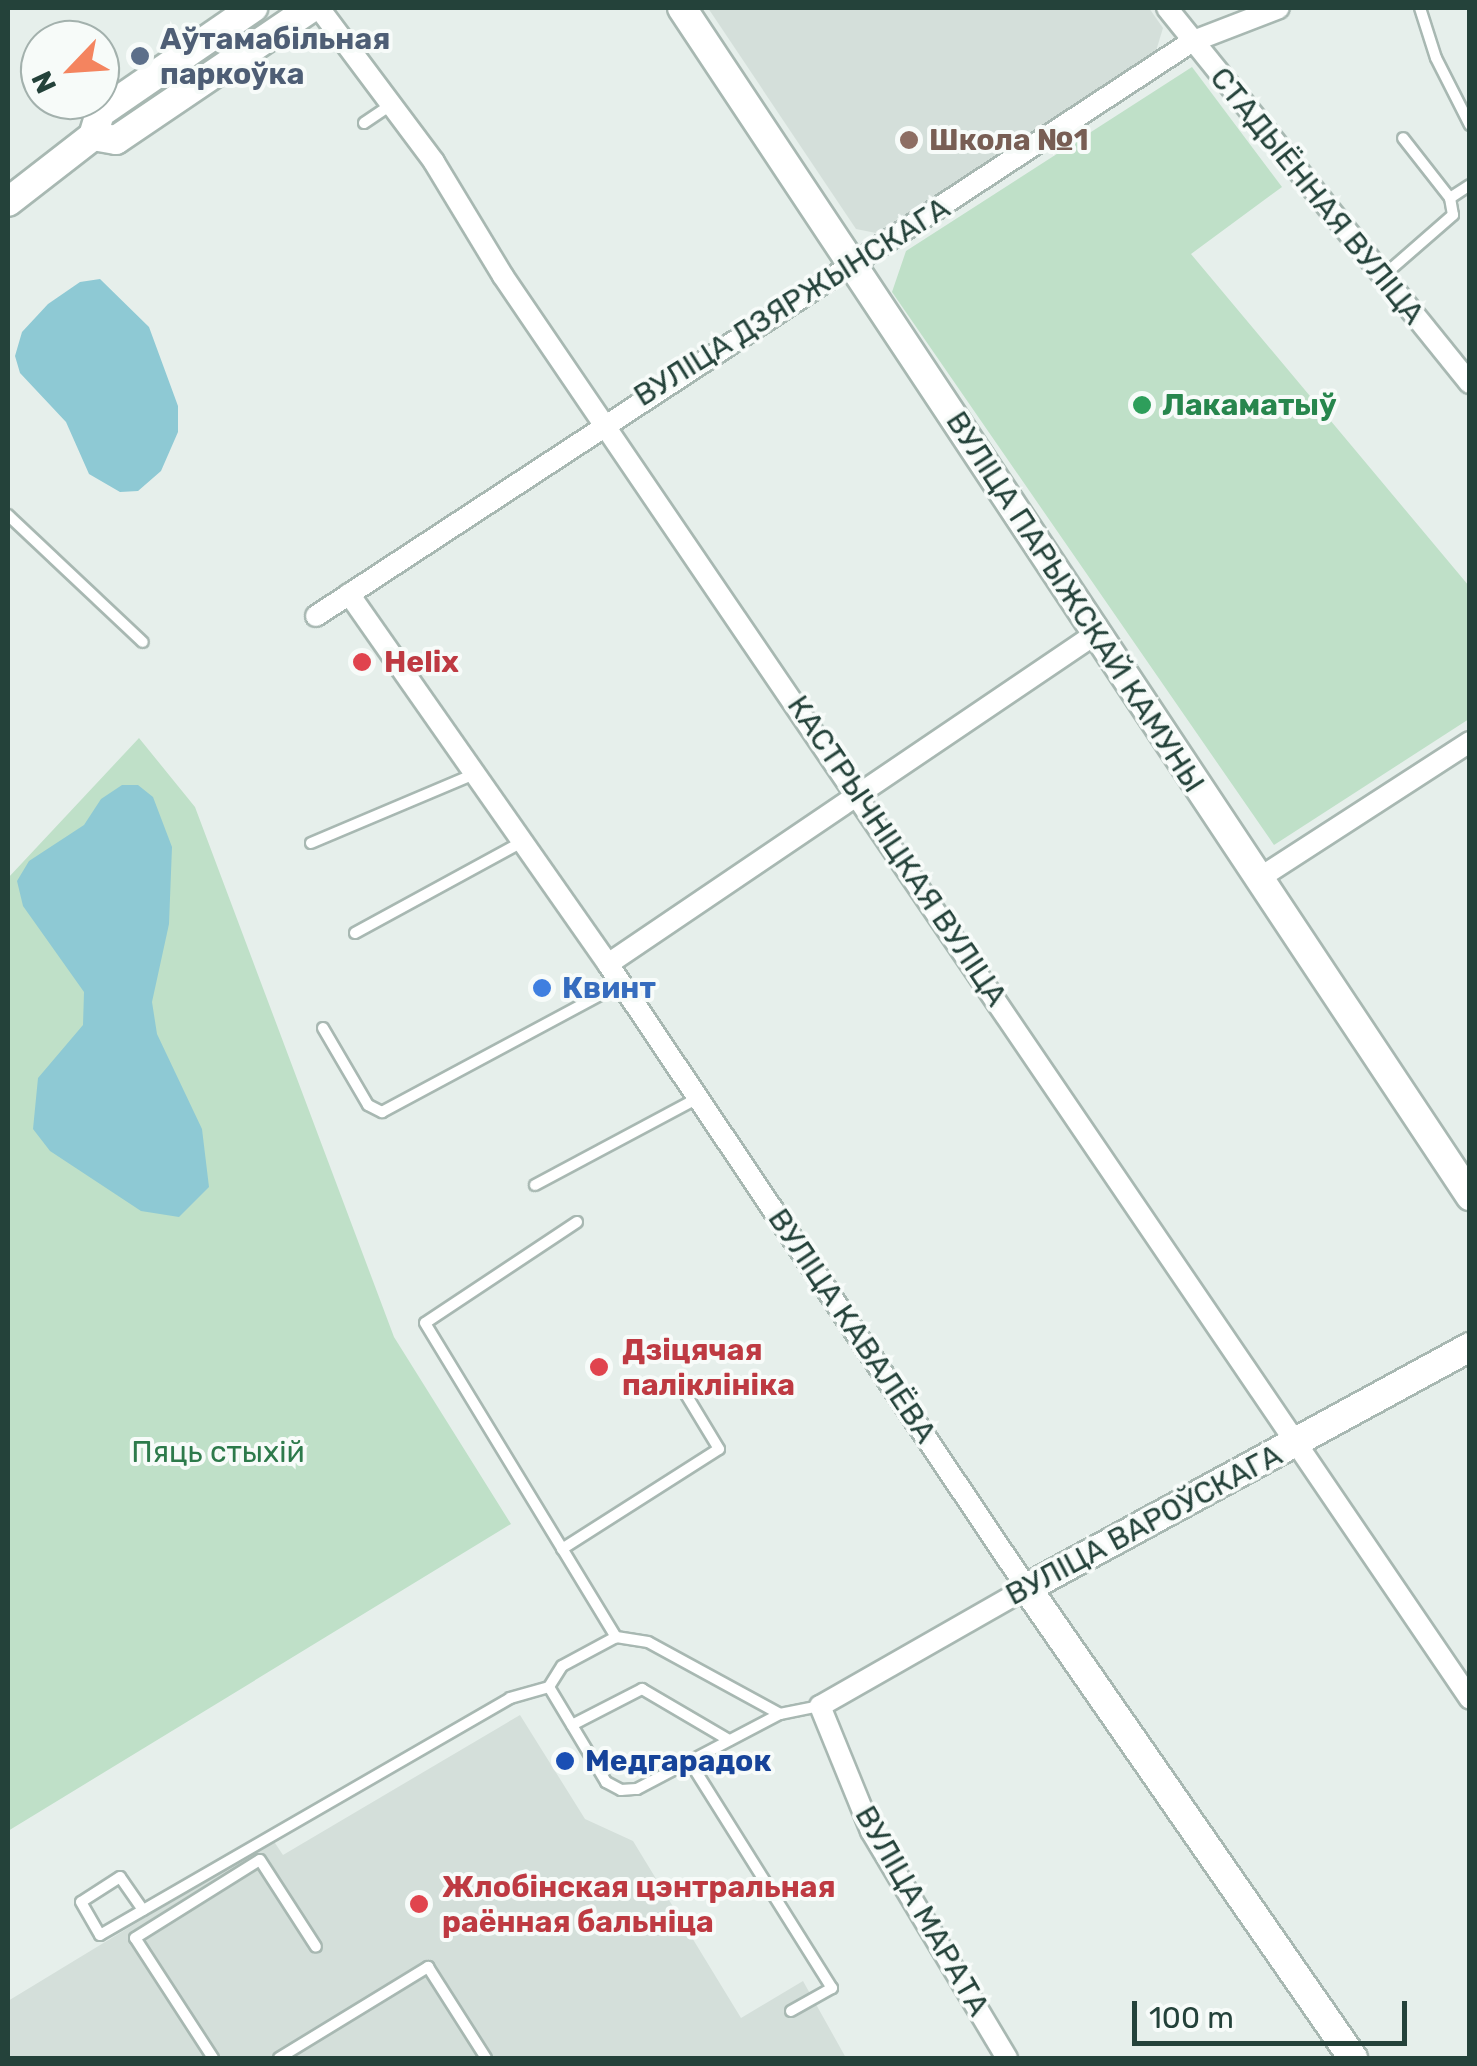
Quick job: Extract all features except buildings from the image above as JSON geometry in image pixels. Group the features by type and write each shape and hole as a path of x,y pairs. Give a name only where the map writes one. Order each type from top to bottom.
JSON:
{"street":[{"path":"8,202 93,136 100,113 252,8"},
{"path":"93,136 116,140 311,8"},
{"name":"КАСТРЫЧНІЦКАЯ ВУЛІЦА","path":"319,8 392,104 1300,1442 1470,1699"},
{"name":"ВУЛІЦА ПАРЫЖСКАЙ КАМУНЫ","path":"682,8 854,264 1094,635 1470,1196"},
{"name":"СТАДЫЁННАЯ ВУЛІЦА","path":"1167,8 1470,383"},
{"name":"ВУЛІЦА ДЗЯРЖЫНСКАГА","path":"316,616 605,420 854,264 1191,42 1278,8"},
{"name":"ВУЛІЦА КАВАЛЁВА","path":"349,594 622,984 1027,1588 1353,2058"},
{"path":"608,964 856,791 1094,635"},
{"path":"1258,880 1470,742"},
{"name":"ВУЛІЦА ВАРОЎСКАГА","path":"820,1706 1470,1346"},
{"name":"ВУЛІЦА МАРАТА","path":"820,1706 870,1831 1007,2058"}],"lane":[{"path":"1420,8 1436,58 1470,125"},
{"path":"364,122 392,104"},
{"path":"1382,276 1454,214 1450,198 1403,138"},
{"path":"1450,198 1470,185"},
{"path":"8,515 143,642"},
{"path":"311,843 475,774"},
{"path":"355,932 520,842"},
{"path":"323,1028 368,1105 382,1112 622,984"},
{"path":"535,1184 698,1098"},
{"path":"577,1222 425,1324 616,1637"},
{"path":"562,1549 719,1449 679,1383"},
{"path":"143,1910 120,1877 80,1902 100,1936 510,1698 549,1687 562,1666 616,1637 648,1642 780,1714"},
{"path":"549,1687 606,1782 622,1790 690,1762 780,1714 820,1706"},
{"path":"572,1725 642,1689 729,1740"},
{"path":"690,1762 832,1988 791,2010"},
{"path":"213,2058 134,1938 260,1860 316,1946"},
{"path":"279,2058 428,1967 486,2058"}],"shaded area":[{"name":"Школа №1","path":"708,8 1149,8 1163,28 1156,51 881,234 856,229"},
{"name":"Жлобінская цэнтральная раённая бальніца","path":"520,1715 585,1819 633,1841 741,2018 803,1981 846,2058 8,2058 8,2001 273,1840 283,1855"}],"green space":[{"name":"Лакаматыў","path":"1192,67 1282,187 1191,254 1469,586 1469,719 1274,845 892,292 906,251"},
{"name":"Пяць стыхій","path":"139,738 195,807 394,1337 511,1524 8,1831 8,878"}],"water":[{"path":"100,279 149,327 178,406 178,432 161,471 138,491 120,492 89,474 66,422 20,373 15,356 22,332 48,304 80,282"},
{"path":"122,785 138,785 153,797 172,847 169,924 152,1002 157,1034 202,1129 209,1187 179,1217 141,1211 50,1151 33,1129 38,1078 83,1025 84,992 23,906 17,881 29,861 84,825 101,799"}],"place":[{"name":"Аўтамабільная паркоўка","path":"140,56"},
{"name":"Школа №1","path":"909,140"},
{"name":"Лакаматыў","path":"1142,405"},
{"name":"Helix","path":"362,662"},
{"name":"Квинт","path":"542,988"},
{"name":"Дзіцячая паліклініка","path":"599,1367"},
{"name":"Медгарадок","path":"565,1761"},
{"name":"Жлобінская цэнтральная раённая бальніца","path":"419,1904"}]}
